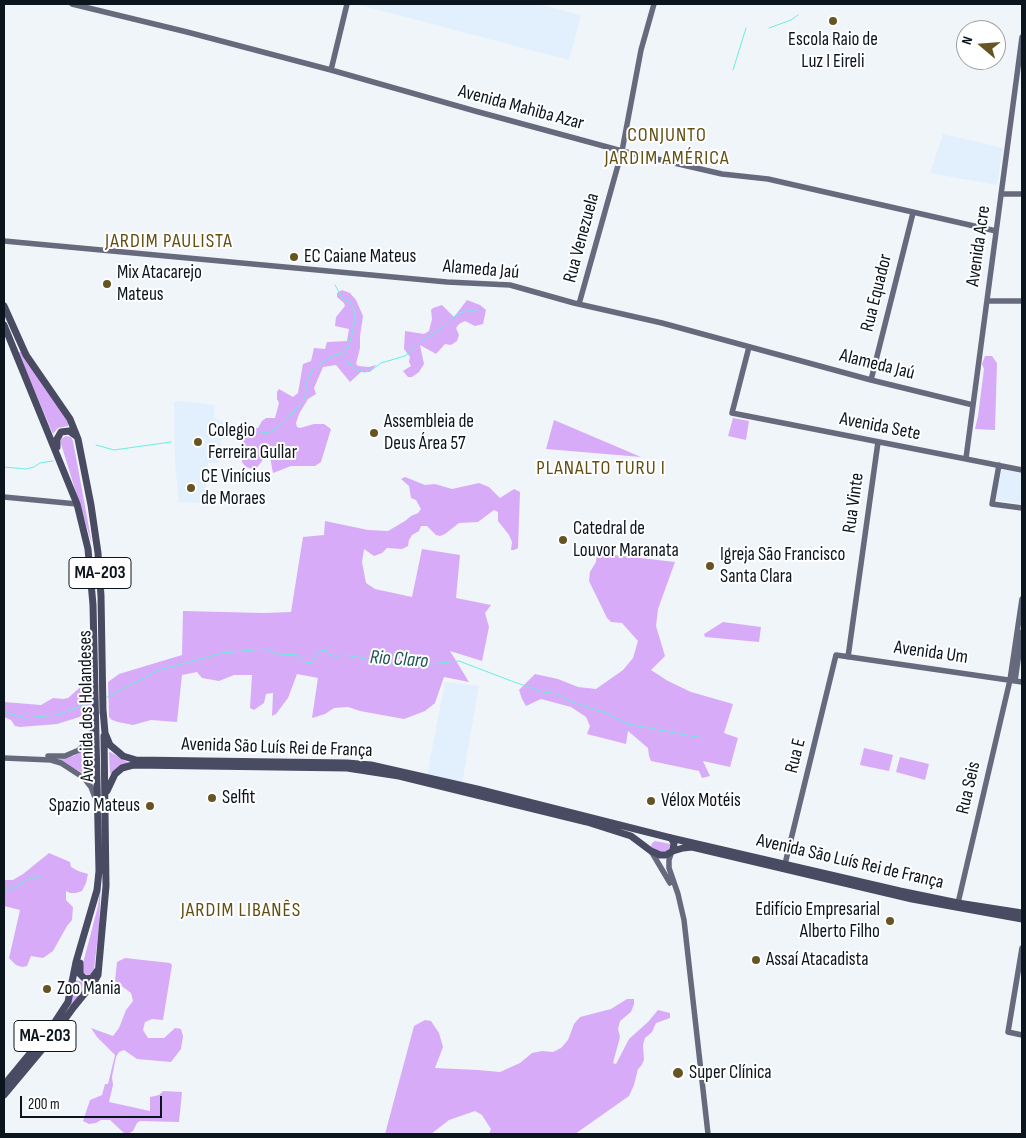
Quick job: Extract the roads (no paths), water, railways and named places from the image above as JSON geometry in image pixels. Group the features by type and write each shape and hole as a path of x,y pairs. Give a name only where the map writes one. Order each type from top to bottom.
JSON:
{"main road":[{"name":"Avenida dos Holandeses","path":"4,306 26,355 70,419 78,439 91,504 99,561 101,596 106,886 98,974 50,1040 4,1095"},
{"name":"Avenida dos Holandeses","path":"4,325 60,459 77,504 86,539 92,578 99,871 68,1002 51,1028 4,1085"},
{"path":"60,459 57,440 60,433 64,430 71,431 78,439"},
{"name":"Avenida São Luís Rei de França","path":"103,710 105,733 109,743 121,754 136,760 371,765 477,788 656,834"},
{"name":"Avenida São Luís Rei de França","path":"105,801 107,788 113,776 120,769 130,766 347,768 399,776 586,822 631,836 650,850"},
{"path":"656,834 671,838 674,843 672,851 663,855 650,850 648,846 648,840 656,834"},
{"name":"Avenida São Luís Rei de França","path":"671,838 958,903 1022,913"},
{"name":"Avenida São Luís Rei de França","path":"672,851 692,847 912,899 1022,919"},
{"path":"96,890 79,969 80,974 85,979 92,978 100,963"}],"street":[{"name":"Avenida Mahiba Azar","path":"72,4 188,32 331,70 622,151 722,174 768,179 996,231"},
{"path":"331,70 347,4"},
{"name":"Rua Venezuela","path":"580,304 622,151 641,50 654,4"},
{"name":"Avenida Acre","path":"966,458 1022,38"},
{"path":"1001,194 1022,194"},
{"name":"Rua Equador","path":"871,380 913,213"},
{"name":"Alameda Jaú","path":"4,241 447,282 510,285 973,405"},
{"path":"987,301 1022,301"},
{"name":"Avenida Sete","path":"749,347 732,413 1022,470"},
{"name":"Rua Vinte","path":"848,657 878,442"},
{"path":"999,465 992,504 1022,508"},
{"path":"4,497 77,504"},
{"path":"1013,680 1022,599"},
{"path":"1013,680 1022,632"},
{"name":"Avenida Um","path":"836,655 1022,682"},
{"name":"Rua E","path":"785,864 836,655"},
{"name":"Rua Seis","path":"958,903 1013,680"},
{"path":"4,756 56,757 75,753 84,747 89,740 96,715"},
{"path":"4,756 51,760 66,766 89,784 95,795 98,809"},
{"path":"650,850 669,880 678,907 696,1025"},
{"path":"672,851 669,868 683,914 708,1134"},
{"path":"1022,948 1008,1032 1022,1035"}],"waterway":[{"path":"769,28 791,20 798,15"},
{"path":"733,70 746,28"},
{"path":"245,435 270,432 282,424 304,400 306,384 311,372 349,346 355,321 355,312 350,302 343,299 335,285"},
{"path":"341,353 354,369 364,372 370,371 381,363 405,356 421,341 439,330 456,315 469,310 478,310"},
{"path":"96,445 114,450 171,442"},
{"path":"4,467 26,469 40,463 53,461"},
{"name":"Rio Claro","path":"107,697 159,670 222,653 264,649 281,655 296,654 306,663 313,662 318,652 324,650 336,658 341,655 352,656 382,663 430,664 459,661 514,682 544,692 558,694 569,701 606,713 628,724 702,738"},
{"name":"Rio Claro","path":"4,712 25,718 57,715 92,702"},
{"path":"4,891 26,880 41,876"}],"place":[{"name":"Escola Raio de Luz I Eireli","path":"833,21"},
{"name":"EC Caiane Mateus","path":"294,257"},
{"name":"Mix Atacarejo Mateus","path":"107,284"},
{"name":"Assembleia de Deus Área 57","path":"374,433"},
{"name":"Colegio Ferreira Gullar","path":"198,442"},
{"name":"CE Vinícius de Moraes","path":"191,488"},
{"name":"Catedral de Louvor Maranata","path":"563,540"},
{"name":"Igreja São Francisco Santa Clara","path":"710,566"},
{"name":"Selfit","path":"212,798"},
{"name":"Vélox Motéis","path":"651,801"},
{"name":"Spazio Mateus","path":"150,806"},
{"name":"Edifício Empresarial Alberto Filho","path":"890,921"},
{"name":"Assaí Atacadista","path":"756,960"},
{"name":"Zoo Mania","path":"47,989"},
{"name":"Super Clínica","path":"678,1073"}],"district":[{"name":"CONJUNTO JARDIM AMÉRICA","path":"667,148"},
{"name":"JARDIM PAULISTA","path":"169,242"},
{"name":"PLANALTO TURU I","path":"601,469"},
{"name":"JARDIM LIBANÊS","path":"241,911"}]}
